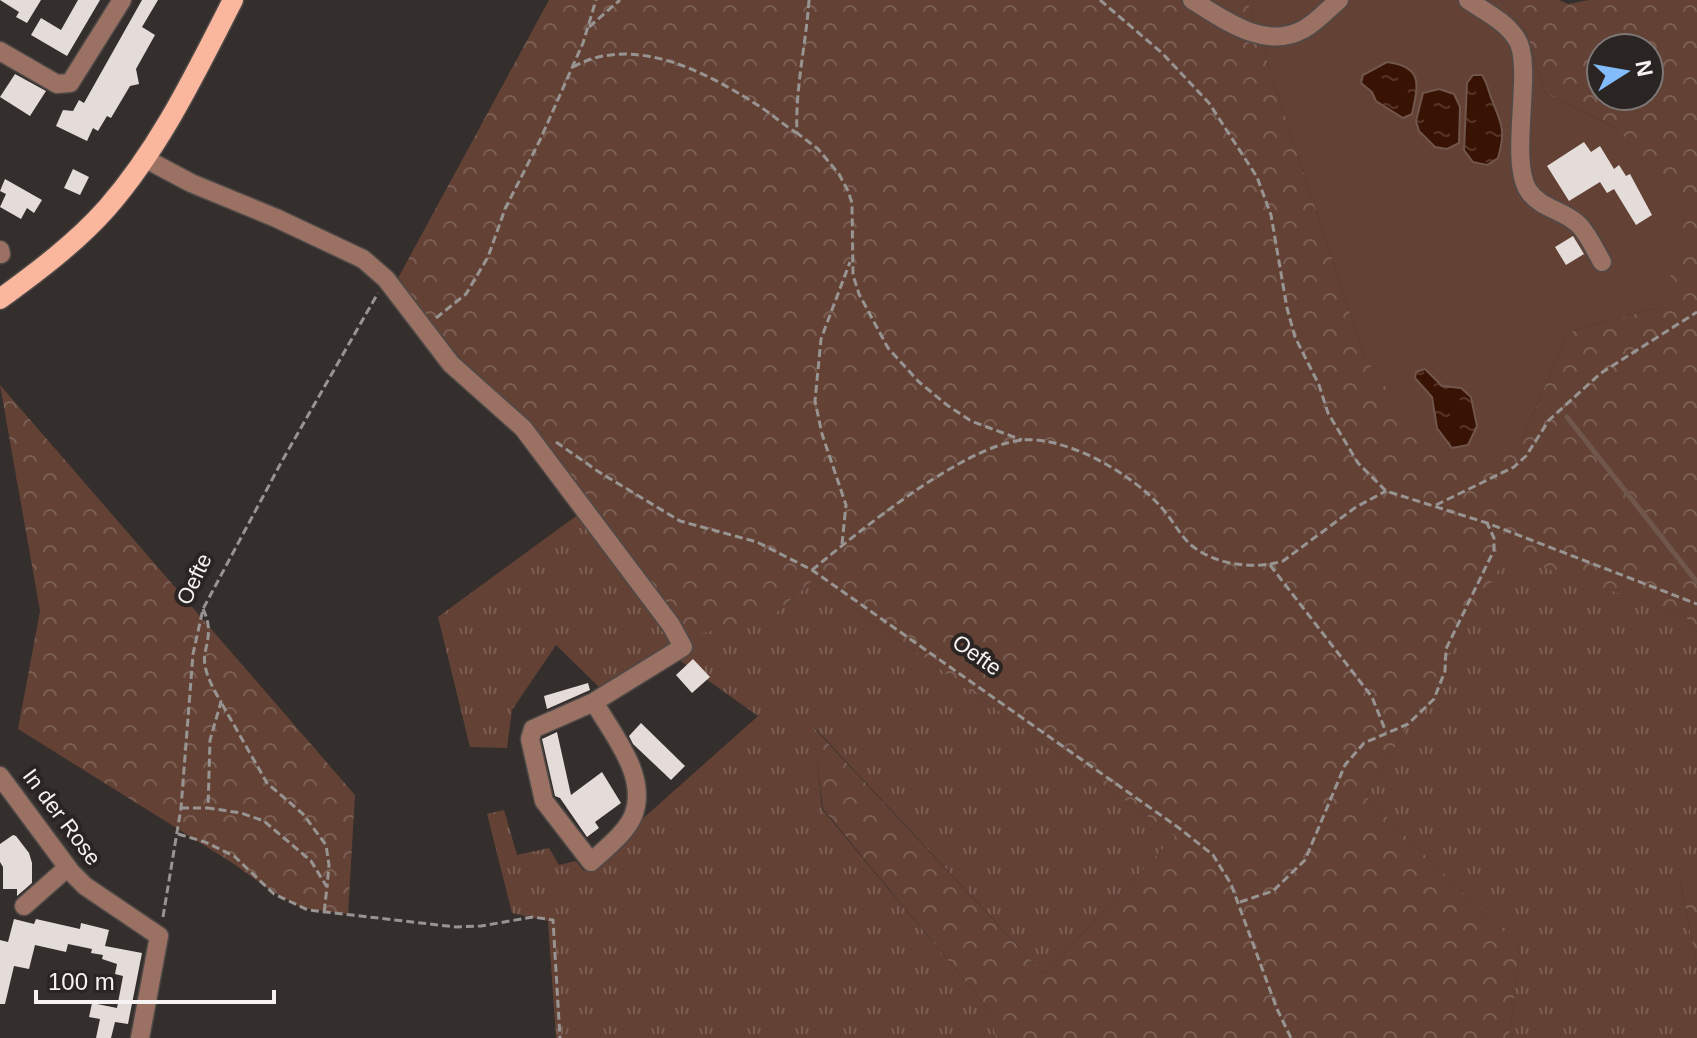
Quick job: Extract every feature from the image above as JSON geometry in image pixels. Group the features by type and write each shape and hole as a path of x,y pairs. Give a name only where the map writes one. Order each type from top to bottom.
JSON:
{"main road":[{"path":"0,299 61,251 106,209 173,116 233,0"}],"street":[{"path":"0,51 57,84 70,83 122,0"},
{"path":"1192,0 1234,25 1261,36 1283,37 1305,29 1339,0"},
{"path":"1468,0 1508,27 1519,41 1522,60 1521,159 1526,188 1537,201 1578,224 1602,262"},
{"path":"144,158 191,183 363,259 386,279 451,364 523,428 671,625 683,647 594,702 533,729 530,739 544,801 591,862 633,818 638,790 631,766 594,702"},
{"name":"In der Rose","path":"0,776 67,868 85,886 159,936"},
{"path":"24,906 67,868"},
{"path":"140,1038 159,936"}],"path":[{"path":"421,323 450,309 466,294 480,272 505,209 573,67 596,0"},
{"path":"586,29 620,0"},
{"path":"797,133 796,105 809,0"},
{"path":"1100,0 1162,53 1209,103 1257,177 1271,215 1295,337 1319,385 1328,413 1358,463 1386,491 1487,523 1697,604"},
{"path":"573,67 590,57 610,53 659,58 711,80 760,107 818,149 839,174 848,191 852,203 852,259 859,294 899,363 947,405 971,421 1022,440 1054,443 1098,460 1122,474 1161,506 1191,544 1209,557 1232,563 1270,565 1283,561 1356,507 1386,491"},
{"path":"842,546 846,505 822,434 815,401 821,339 852,259"},
{"name":"Oefte","path":"159,936 178,834 190,676 203,609 282,461 386,279"},
{"path":"1436,505 1514,467 1526,456 1549,420 1601,373 1697,312"},
{"name":"Oefte","path":"553,440 680,521 757,542 812,570 1213,855 1240,902 1277,1009 1291,1038"},
{"path":"812,570 900,502 980,452 1022,440"},
{"path":"1240,902 1273,891 1305,860 1345,765 1364,743 1408,724 1434,699 1445,671 1446,649 1494,550 1494,538 1487,523"},
{"path":"1270,565 1372,697 1386,732"},
{"path":"203,609 210,629 205,655 207,673 221,702 267,783 303,814 326,845 329,865 324,913"},
{"path":"208,808 210,740 221,702"},
{"path":"181,808 241,813 264,821 311,861 327,887"},
{"path":"178,834 205,842 234,856 264,886 292,905 324,913 456,927 533,917 553,920 560,1038"}],"green space":[{"path":"549,0 1247,0 1365,358 1523,438 1568,332 1663,306 1618,129 1545,93 1526,31 1500,0 1559,0 1568,4 1589,0 1697,0 1697,632 1685,616 1507,555 1366,797 1520,948 1509,1038 996,1038 990,1011 823,809 813,727 1044,974 1175,836 814,579 772,616 675,640 583,511 397,280"},
{"path":"1247,0 1500,0 1526,31 1545,93 1618,129 1687,211 1663,306 1568,332 1523,438 1439,461 1365,358"},
{"path":"0,385 355,795 348,914 302,908 18,729 40,611"},
{"path":"583,511 772,616 814,579 1175,836 1044,974 814,727 822,809 990,1011 996,1038 556,1038 548,921 512,913 487,814 504,810 517,855 549,848 559,865 576,861 584,871 758,716 668,652 601,689 556,645 512,710 507,748 470,747 438,617"},
{"path":"1507,554 1685,616 1697,632 1697,883 1680,882 1697,966 1697,1038 1509,1038 1520,948 1366,797"},
{"path":"1680,881 1697,883 1697,966"}],"water":[{"path":"1387,62 1407,68 1416,79 1412,114 1403,118 1376,101 1372,92 1361,83 1363,75"},
{"path":"1473,75 1484,78 1502,128 1498,158 1487,165 1473,162 1464,150 1467,83"},
{"path":"1439,89 1454,94 1460,107 1459,143 1447,149 1435,147 1419,131 1416,121 1423,93"},
{"path":"1425,369 1442,386 1461,388 1471,397 1477,426 1468,445 1452,448 1437,428 1432,397 1415,378 1416,372"}],"building":[{"path":"0,0 41,0 27,23 16,17 19,12"},
{"path":"78,0 100,0 67,56 31,35 41,18 61,30"},
{"path":"142,0 158,0 142,27 155,35 136,69 139,84 130,86 111,118 107,116 98,131 93,128 87,141 56,126 63,110 73,111 79,100 84,103"},
{"path":"15,74 46,91 30,116 0,97"},
{"path":"1584,142 1591,152 1600,146 1614,169 1619,165 1626,176 1630,174 1652,215 1636,225 1614,189 1607,193 1600,182 1569,201 1547,166"},
{"path":"73,169 89,177 80,195 64,188"},
{"path":"5,179 42,200 34,213 27,208 21,219 0,207 6,194 0,191"},
{"path":"1573,236 1584,254 1566,265 1555,247"},
{"path":"693,659 710,677 692,693 676,675"},
{"path":"588,683 590,690 547,709 544,696"},
{"path":"641,723 685,766 671,780 633,744 629,736"},
{"path":"557,732 571,795 602,772 621,803 595,822 599,828 587,837 560,798 555,796 542,739"},
{"path":"13,835 29,853 32,863 32,883 17,896 17,889 3,889 3,867 0,862 0,844"},
{"path":"14,919 34,924 36,919 80,929 81,923 109,930 105,946 142,953 128,1024 115,1022 111,1038 96,1038 100,1019 89,1017 92,1003 117,1008 123,976 115,974 117,964 102,959 103,955 91,953 92,949 68,944 66,952 35,945 29,969 14,966 5,1004 0,1004 0,940 8,942"}],"waterway":[{"path":"1567,417 1697,582"}]}
